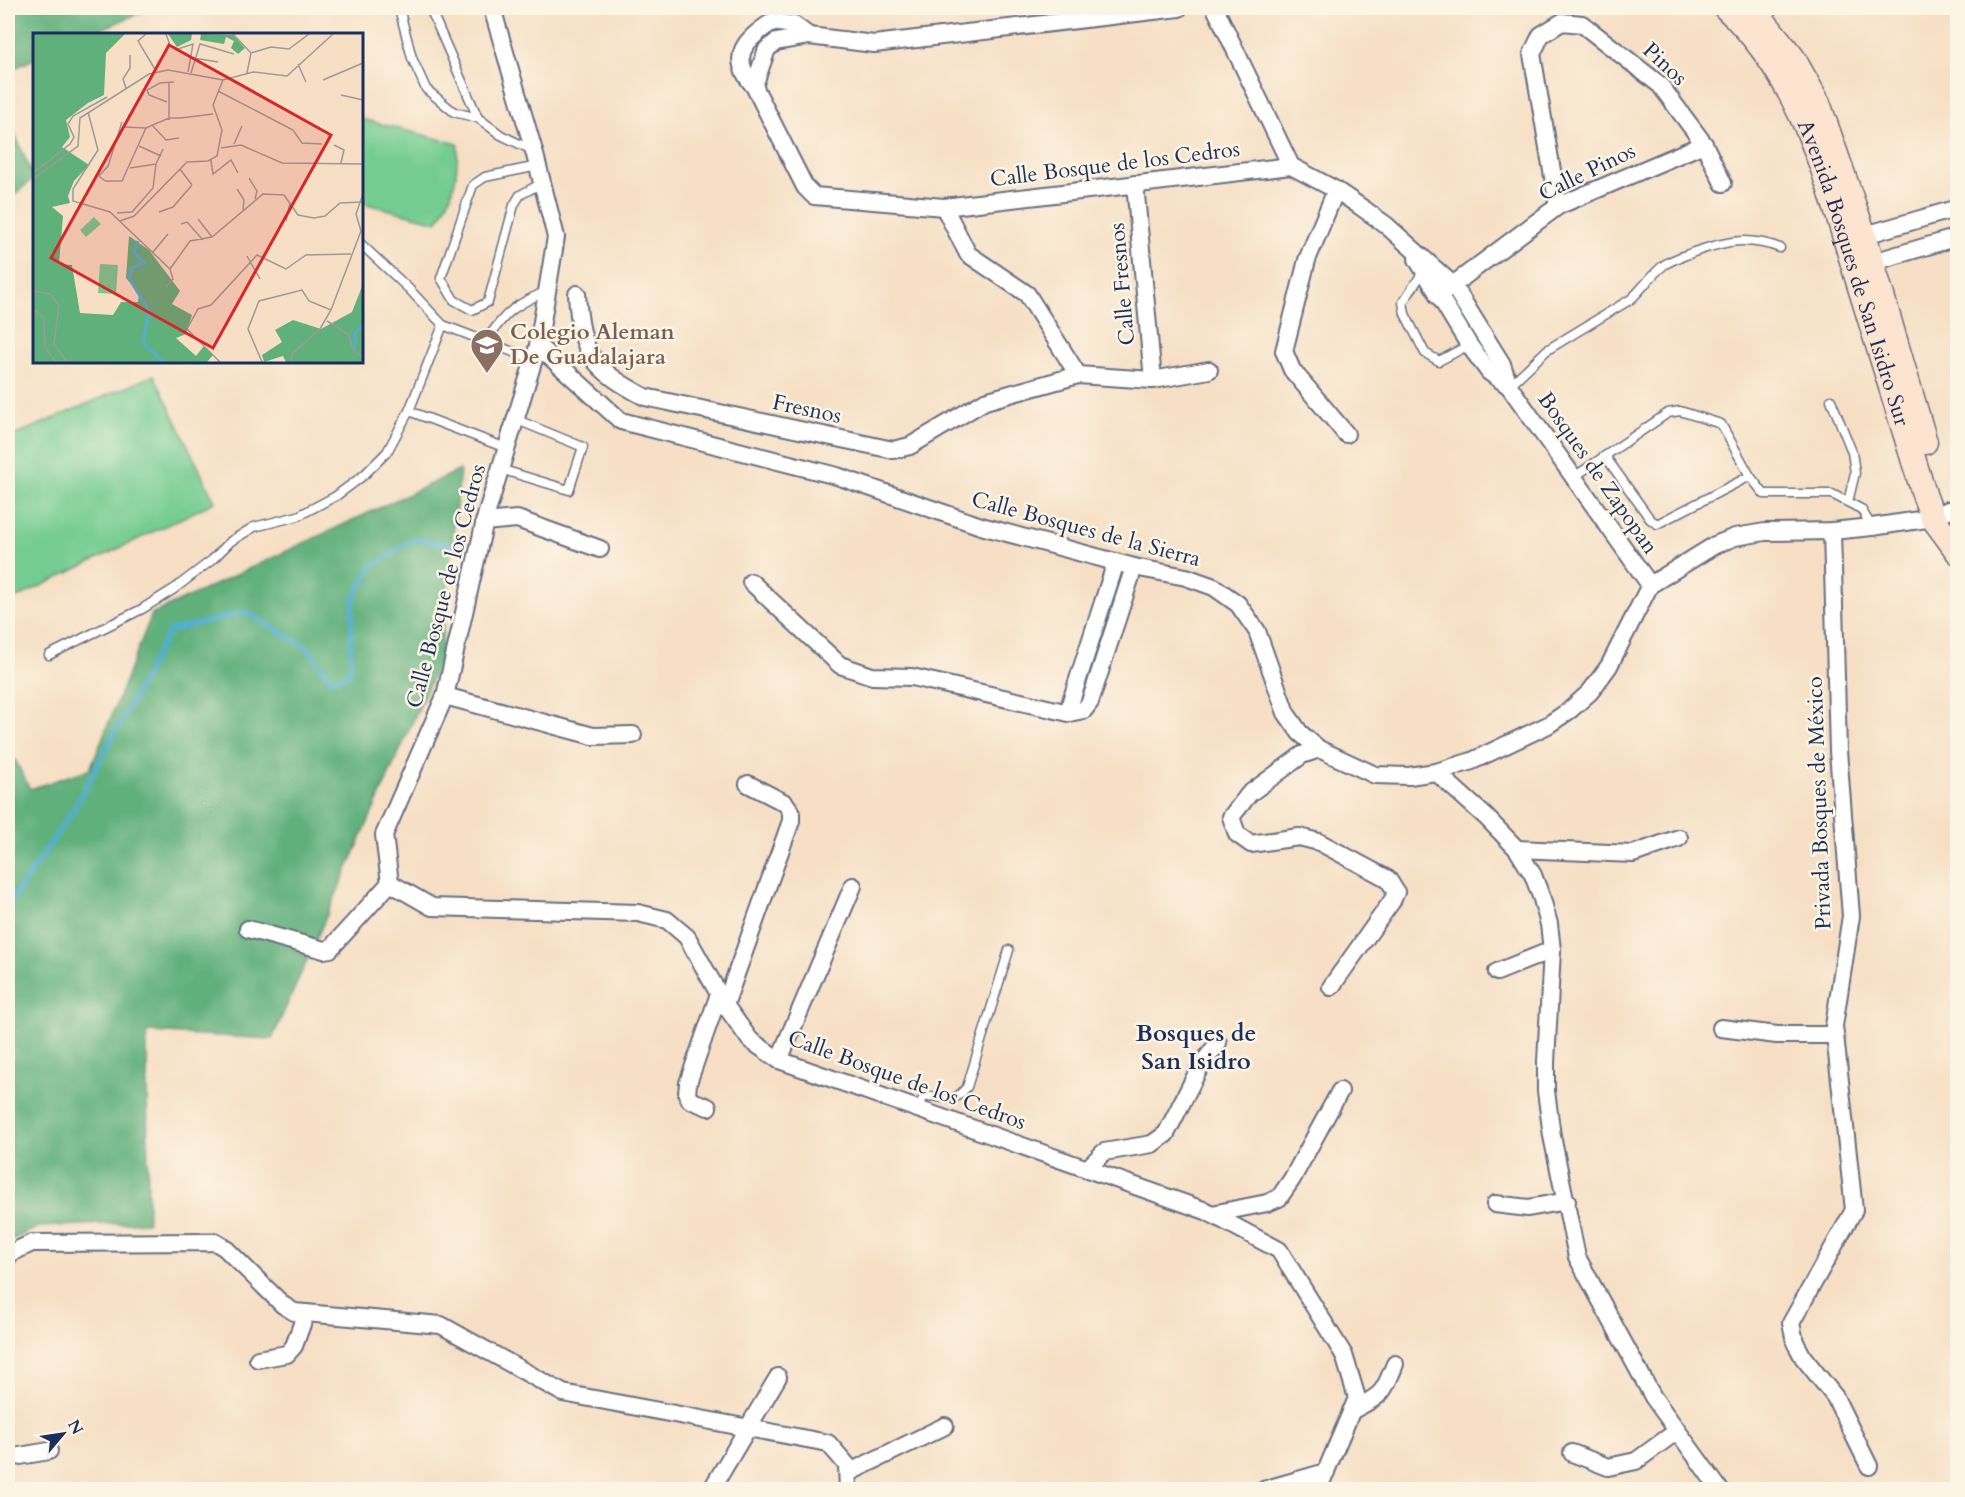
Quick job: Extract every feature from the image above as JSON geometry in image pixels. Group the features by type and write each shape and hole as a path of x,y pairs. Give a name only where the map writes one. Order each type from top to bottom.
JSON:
{"main road":[{"name":"Avenida Bosques de San Isidro Sur","path":"1735,8 1790,92 1811,136 1830,188 1855,238 1925,498 1946,517 1958,552"}],"street":[{"name":"Calle Bosque de los Cedros","path":"492,8 537,158 556,237 536,353 484,522 445,696 384,836 390,883 432,907 638,913 667,920 687,938 722,999 750,1040 779,1060 1212,1214 1279,1250 1344,1354 1356,1398 1318,1490"},
{"path":"754,86 767,49 776,42 809,36 874,44 1179,8"},
{"path":"1215,8 1291,166"},
{"path":"754,86 743,73 740,54 753,35 772,22 794,25 809,36"},
{"name":"Pinos","path":"1558,206 1532,54 1541,35 1562,22 1582,24 1660,85 1704,144 1723,183"},
{"name":"Calle Bosque de los Cedros","path":"754,86 805,187 814,196 944,207 1291,166"},
{"name":"Calle Pinos","path":"1438,296 1558,206 1704,144"},
{"name":"Bosques de Zapopan","path":"1291,166 1336,190 1386,225 1409,245 1427,267 1453,285 1502,364 1509,386 1650,585"},
{"name":"Calle Fresnos","path":"1135,184 1153,380"},
{"path":"1336,190 1307,260 1284,351 1292,370 1346,434"},
{"path":"944,207 968,254 1027,294 1078,375"},
{"path":"1855,238 1958,208"},
{"path":"1863,265 1958,237"},
{"name":"Bosques de Zapopan","path":"1427,267 1438,296 1469,345 1490,372 1509,386"},
{"name":"Fresnos","path":"577,294 579,326 591,358 615,381 645,398 892,450 910,446 985,401 1078,375 1153,380 1209,369"},
{"name":"Calle Bosques de la Sierra","path":"536,353 621,421 837,476 981,526 1134,567 1186,577 1214,587 1238,603 1257,631 1286,713 1300,733 1320,749 1375,776 1409,777 1472,761 1548,725 1570,710 1590,692 1609,666 1650,585"},
{"path":"1650,585 1715,544 1735,537 1765,532 1832,531 1946,517"},
{"path":"484,522 517,519 600,549"},
{"name":"Privada Bosques de México","path":"1832,531 1838,751 1851,916 1834,1026 1854,1210 1791,1323 1795,1342 1803,1357 1835,1397 1869,1466"},
{"path":"1069,713 1116,562"},
{"path":"752,582 840,665 872,676 912,677 1069,713 1084,710 1090,702 1134,567"},
{"path":"445,696 593,736 633,735"},
{"path":"1320,749 1302,755 1249,794 1232,817 1237,834 1251,844 1299,837 1318,842 1388,879 1396,892 1331,987"},
{"path":"1436,771 1517,849 1533,874 1549,924 1552,950 1546,1091 1552,1136 1577,1257 1653,1397 1720,1490"},
{"path":"708,1107 690,1100 687,1094 688,1083 791,821 791,811 785,803 748,784"},
{"path":"1517,849 1633,854 1679,838"},
{"path":"248,929 330,950 390,883"},
{"path":"779,1060 853,886"},
{"path":"1497,972 1552,950"},
{"path":"1721,1028 1778,1035 1835,1035"},
{"path":"1087,1169 1104,1152 1152,1144 1166,1134 1200,1067 1218,1043"},
{"path":"1212,1214 1267,1203 1279,1198 1292,1179 1340,1091"},
{"path":"1495,1204 1528,1208 1567,1201"},
{"path":"8,1257 9,1254 32,1243 215,1242 225,1248 283,1305 294,1312 441,1324 562,1393 828,1443 847,1465 848,1481 945,1426"},
{"path":"258,1359 287,1354 294,1346 306,1313"},
{"path":"1351,1411 1379,1396 1386,1389 1395,1364"},
{"path":"711,1490 778,1377"},
{"path":"1572,1453 1608,1467 1636,1461 1677,1431"},
{"path":"8,1458 49,1451"},
{"path":"1263,1490 1326,1472"}],"lane":[{"path":"399,8 412,58 426,88 454,112 478,118 537,158"},
{"path":"430,8 478,118"},
{"path":"537,158 485,177 473,185 441,278 454,300 472,310 488,303 514,205 520,195 542,183"},
{"path":"1509,386 1547,350 1632,300 1649,278 1665,264 1733,240 1763,242 1780,248"},
{"path":"363,246 443,325 486,341 536,353"},
{"path":"1427,267 1403,302 1405,315 1425,353 1439,361 1469,345"},
{"path":"486,341 501,318 519,303 547,291"},
{"path":"49,655 142,609 174,589 212,560 231,541 254,527 298,516 336,496 364,476 387,452 402,427 443,325"},
{"path":"1831,400 1852,452 1856,473 1848,502"},
{"path":"409,411 506,448"},
{"path":"1574,477 1668,413 1680,411 1722,424 1750,476 1764,494 1832,494 1861,509 1872,527"},
{"path":"500,469 569,490 583,447 515,419"},
{"path":"1605,456 1650,519 1657,524 1750,476"},
{"path":"917,1109 924,1097 949,1100 959,1097 967,1087 1010,950"}],"green space":[{"path":"8,8 152,8 92,33 33,33 33,59 8,71"},
{"path":"8,118 33,179 8,200"},
{"path":"363,119 458,144 454,185 437,222 363,203"},
{"path":"154,375 215,502 8,602 8,438"},
{"path":"460,470 440,660 272,1039 147,1032 148,1222 38,1227 8,1242 8,746 30,789 90,769 152,614"}],"waterway":[{"path":"8,906 76,806 169,631 246,612 307,647 331,680 350,673 353,601 371,567 414,539 464,548"}],"place":[{"name":"Colegio Aleman De Guadalajara","path":"487,374"}],"district":[{"name":"Bosques de San Isidro","path":"1196,1047"}]}
